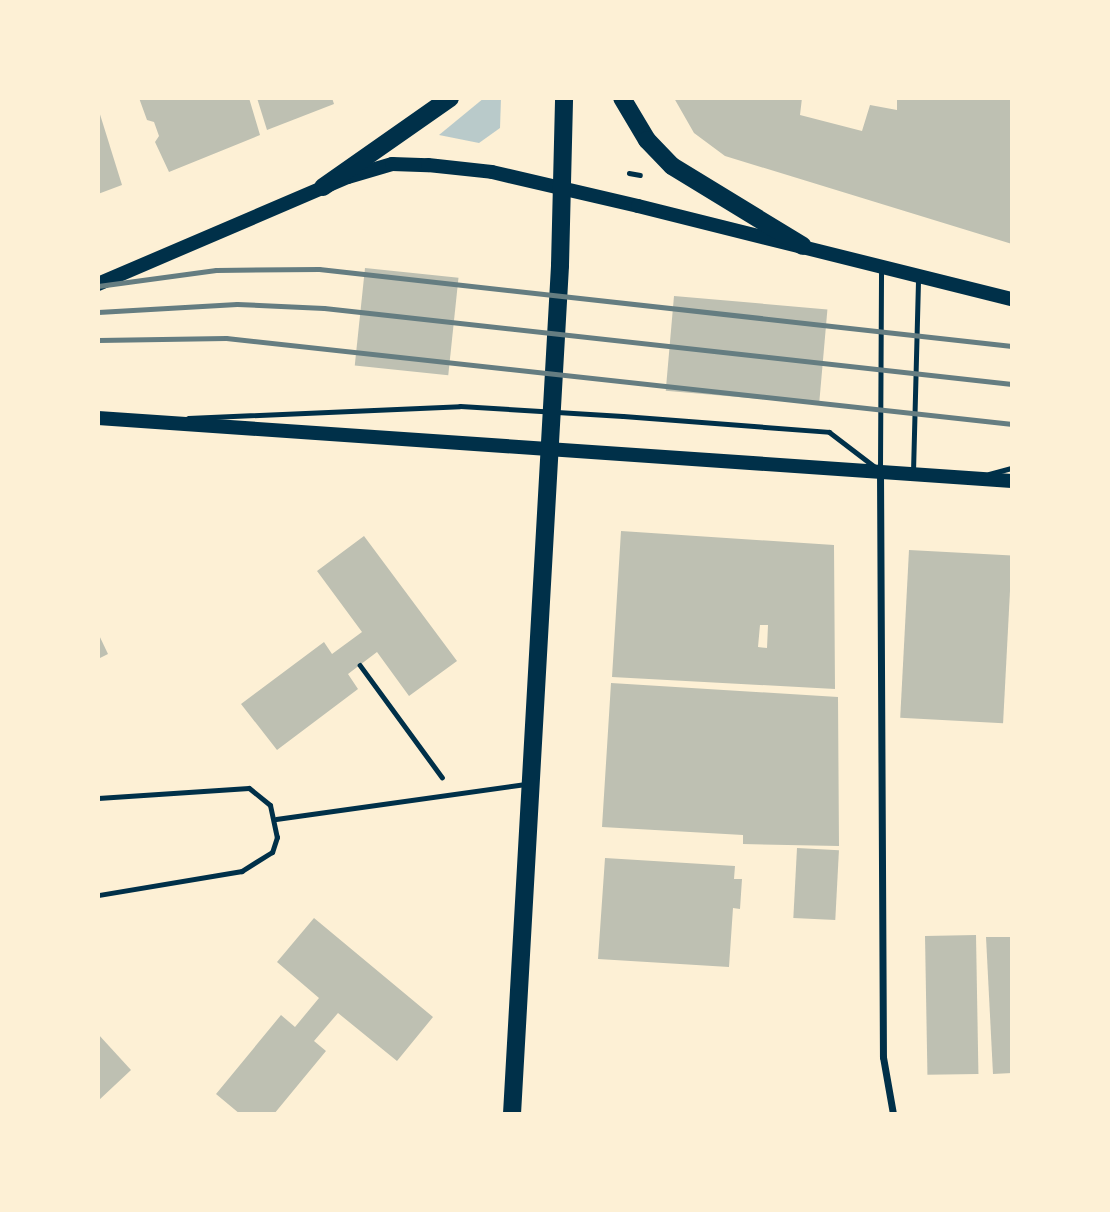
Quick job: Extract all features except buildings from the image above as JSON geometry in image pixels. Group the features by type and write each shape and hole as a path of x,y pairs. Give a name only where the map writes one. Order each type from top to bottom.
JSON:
{"main road":[{"path":"323,187 429,110 450,98"},
{"path":"512,1114 547,450 564,192 564,98"},
{"path":"622,98 647,140 672,166 803,246"},
{"path":"98,284 323,187 392,164 428,164 492,172 564,192 803,246 1012,299"},
{"path":"98,418 1012,481"}],"street":[{"path":"880,471 883,1058 893,1114"}],"lane":[{"path":"880,471 881,266"},
{"path":"913,474 918,275"},
{"path":"135,420 438,406 550,411 829,432 880,471"},
{"path":"972,479 1012,468"},
{"path":"276,819 530,783"},
{"path":"98,798 249,788 270,805 276,819 272,852 261,863 242,871 98,895"}],"path":[{"path":"629,173 640,175"},
{"path":"360,665 455,794"}],"shaded area":[{"path":"484,98 501,98 500,128 479,143 439,135"}],"railway":[{"path":"98,286 216,270 319,269 1012,346"},
{"path":"98,312 237,304 324,308 1012,384"},
{"path":"98,340 226,338 1012,424"}]}
